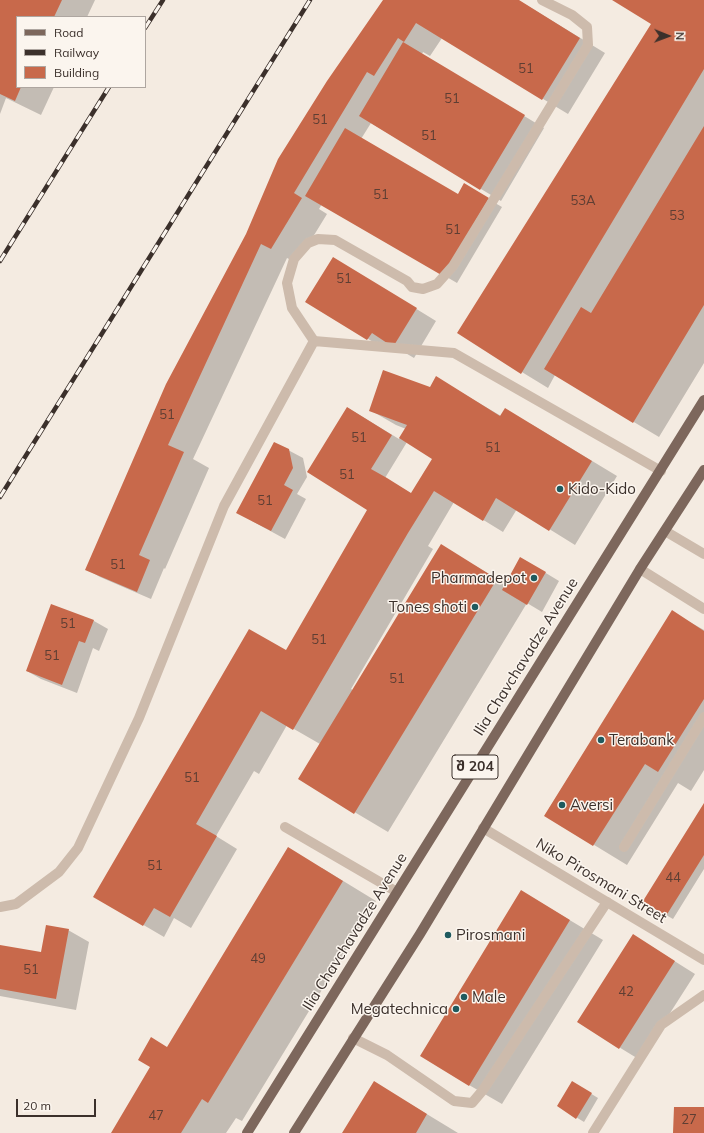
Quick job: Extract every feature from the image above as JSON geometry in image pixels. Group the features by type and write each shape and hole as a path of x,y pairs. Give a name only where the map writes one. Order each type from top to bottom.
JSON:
{"main road":[{"name":"Ilia Chavchavadze Avenue","path":"247,1133 704,400"},
{"name":"შ 204","path":"294,1133 420,934 640,569 704,470"}],"street":[{"path":"314,341 292,308 287,283 294,259 308,243 318,238 335,240 407,281 412,287 423,289 437,284 453,266 588,45 587,27 572,15 542,0"},
{"path":"314,341 454,353 661,471"},
{"path":"0,907 16,904 60,872 78,848 139,718 224,506 314,341"},
{"path":"665,531 704,554"},
{"path":"640,569 704,609"},
{"path":"624,847 704,717"},
{"path":"285,826 397,892"},
{"name":"Niko Pirosmani Street","path":"483,828 704,960"},
{"path":"353,1038 387,1055 454,1101 472,1103 483,1090 607,902"},
{"path":"593,1133 661,1025 704,995"}],"building":[{"path":"0,0 62,0 54,16 16,16 16,88 21,88 15,101 0,94"},
{"path":"383,0 519,0 580,38 542,100 416,23 404,42 398,38 374,76 367,72 294,193 302,198 271,249 261,244 168,445 184,452 139,555 150,560 137,592 85,570 166,384 246,234 278,159 327,81"},
{"path":"612,0 704,0 704,69 521,374 457,333 651,24"},
{"path":"403,42 525,115 480,190 359,116"},
{"path":"704,126 704,305 633,423 544,369 581,307 591,313"},
{"path":"345,128 458,194 464,183 489,198 443,276 305,196"},
{"path":"333,257 417,308 393,347 372,333 367,340 305,302"},
{"path":"383,370 430,387 436,376 500,416 505,408 592,461 549,531 496,498 483,521 434,491 293,730 261,711 196,824 217,836 170,917 154,908 143,926 93,897 249,629 286,650 367,510 307,472 347,407 392,435 371,469 411,493 432,459 399,438 407,425 369,411"},
{"path":"274,442 289,449 293,468 284,485 293,490 271,531 236,513"},
{"path":"441,544 497,579 354,814 298,779"},
{"path":"520,557 546,572 527,605 502,590"},
{"path":"51,604 94,620 85,643 79,641 62,685 26,671"},
{"path":"672,610 704,631 704,699 658,772 645,764 593,846 544,816"},
{"path":"704,803 704,855 666,916 643,901"},
{"path":"288,847 343,881 208,1103 202,1099 181,1133 111,1133 150,1067 138,1060 151,1037 167,1047"},
{"path":"521,890 570,920 469,1086 420,1056"},
{"path":"46,925 69,929 56,999 0,989 0,945 41,952"},
{"path":"633,934 675,961 619,1049 577,1022"},
{"path":"374,1081 427,1114 416,1133 342,1133"},
{"path":"572,1081 592,1093 576,1119 557,1106"},
{"path":"674,1107 704,1107 704,1133 673,1133"}],"railway":[{"path":"146,26 163,0"},
{"path":"0,497 310,0"},
{"path":"0,261 108,88"}],"place":[{"name":"Kido-Kido","path":"560,489"},
{"name":"Pharmadepot","path":"534,578"},
{"name":"Tones shoti","path":"475,607"},
{"name":"Terabank","path":"601,740"},
{"name":"Aversi","path":"562,805"},
{"name":"Pirosmani","path":"448,935"},
{"name":"Male","path":"464,997"},
{"name":"Megatechnica","path":"456,1009"}]}
